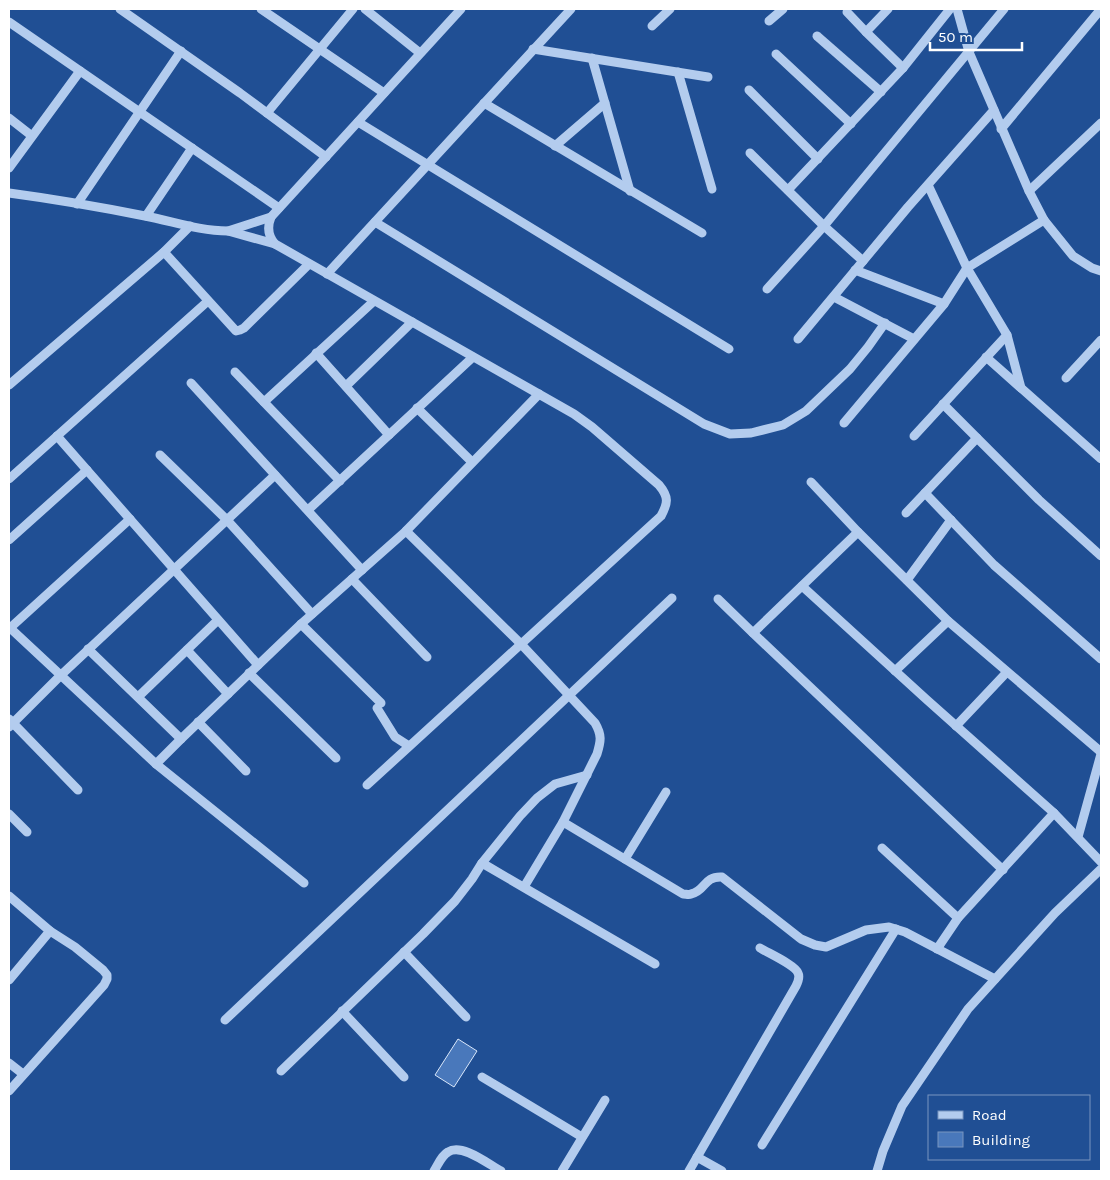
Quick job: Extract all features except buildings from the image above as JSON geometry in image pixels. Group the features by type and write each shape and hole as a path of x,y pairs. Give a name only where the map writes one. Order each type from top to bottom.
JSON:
{"street":[{"path":"120,9 326,157"},
{"path":"261,9 384,93"},
{"path":"266,113 353,9"},
{"path":"365,9 420,53"},
{"path":"228,231 271,216 461,9"},
{"path":"327,274 571,9"},
{"path":"652,26 670,9"},
{"path":"769,21 783,9"},
{"path":"866,32 888,9"},
{"path":"788,190 903,68 950,9"},
{"path":"957,9 970,52 1001,129 1029,192 1044,220 1073,256 1092,268 1101,271"},
{"path":"767,289 824,226 1004,9"},
{"path":"1001,129 1101,9"},
{"path":"848,12 903,68"},
{"path":"9,22 279,208"},
{"path":"817,36 881,92"},
{"path":"533,49 708,77"},
{"path":"77,204 181,51"},
{"path":"776,54 851,124"},
{"path":"592,58 630,191"},
{"path":"9,168 80,71"},
{"path":"678,72 712,189"},
{"path":"749,90 818,159"},
{"path":"484,103 702,233"},
{"path":"555,146 605,104"},
{"path":"798,339 855,270 994,110"},
{"path":"9,118 32,136"},
{"path":"358,122 729,349"},
{"path":"1029,192 1101,123"},
{"path":"146,216 192,148"},
{"path":"750,154 863,261"},
{"path":"928,185 967,268 1007,335 1021,388"},
{"path":"9,193 146,216 190,226 228,231 275,244 574,414 592,427 665,492 666,506 661,516 367,785"},
{"path":"271,216 268,231 270,238 275,244"},
{"path":"844,423 944,304 967,268 1044,220"},
{"path":"375,222 704,424 730,434 751,433 783,425 806,411 850,369 885,323"},
{"path":"9,384 164,252 190,226"},
{"path":"164,252 236,331 244,328 310,264"},
{"path":"855,270 944,304"},
{"path":"834,297 914,339"},
{"path":"264,402 374,300"},
{"path":"11,473 57,436 208,301"},
{"path":"346,386 412,322"},
{"path":"914,436 1007,335"},
{"path":"1066,378 1101,340"},
{"path":"316,353 389,435"},
{"path":"308,510 473,356"},
{"path":"986,357 1101,459"},
{"path":"234,372 340,481"},
{"path":"191,383 362,570"},
{"path":"156,764 301,624 406,530 539,394"},
{"path":"942,404 1039,500 1101,556"},
{"path":"417,408 472,462"},
{"path":"57,436 258,665"},
{"path":"906,513 977,438"},
{"path":"160,455 227,520 312,614"},
{"path":"9,540 87,470"},
{"path":"78,790 10,723 275,475"},
{"path":"811,482 858,532 948,621 1101,753 1078,837"},
{"path":"925,493 994,565 1101,659"},
{"path":"130,519 10,627 60,676 156,764 304,883"},
{"path":"907,580 951,520"},
{"path":"406,530 521,644 595,723 600,732 597,754 587,775 563,822 524,887"},
{"path":"753,633 858,532"},
{"path":"352,579 427,657"},
{"path":"802,586 1054,813 1101,862"},
{"path":"225,1020 672,598"},
{"path":"718,598 1002,870"},
{"path":"138,697 218,620"},
{"path":"895,671 948,621"},
{"path":"301,624 379,706 395,737 409,746"},
{"path":"88,650 181,739"},
{"path":"187,650 228,694"},
{"path":"956,726 1006,672"},
{"path":"249,673 336,758"},
{"path":"198,722 246,771"},
{"path":"281,1070 455,901 482,863 520,816 545,791 555,784 587,775"},
{"path":"625,859 666,792"},
{"path":"937,949 958,918 1054,813"},
{"path":"9,814 27,832"},
{"path":"563,822 683,894 691,894 699,890 715,877 722,878 801,938 814,945 826,947 866,930 889,927 905,932 995,979"},
{"path":"882,848 958,918"},
{"path":"482,863 655,964"},
{"path":"881,1170 883,1151 902,1106 968,1009 1055,913 1101,869"},
{"path":"9,896 50,931 75,947 107,975 104,985 9,1091"},
{"path":"762,1145 896,929"},
{"path":"9,980 50,931"},
{"path":"688,1171 799,980 799,974 794,968 760,948"},
{"path":"404,952 466,1017"},
{"path":"342,1011 404,1077"},
{"path":"9,1063 23,1074"},
{"path":"482,1077 582,1137"},
{"path":"562,1171 605,1100"},
{"path":"434,1171 443,1156 449,1151 462,1150 501,1171"},
{"path":"697,1157 722,1171"}]}
